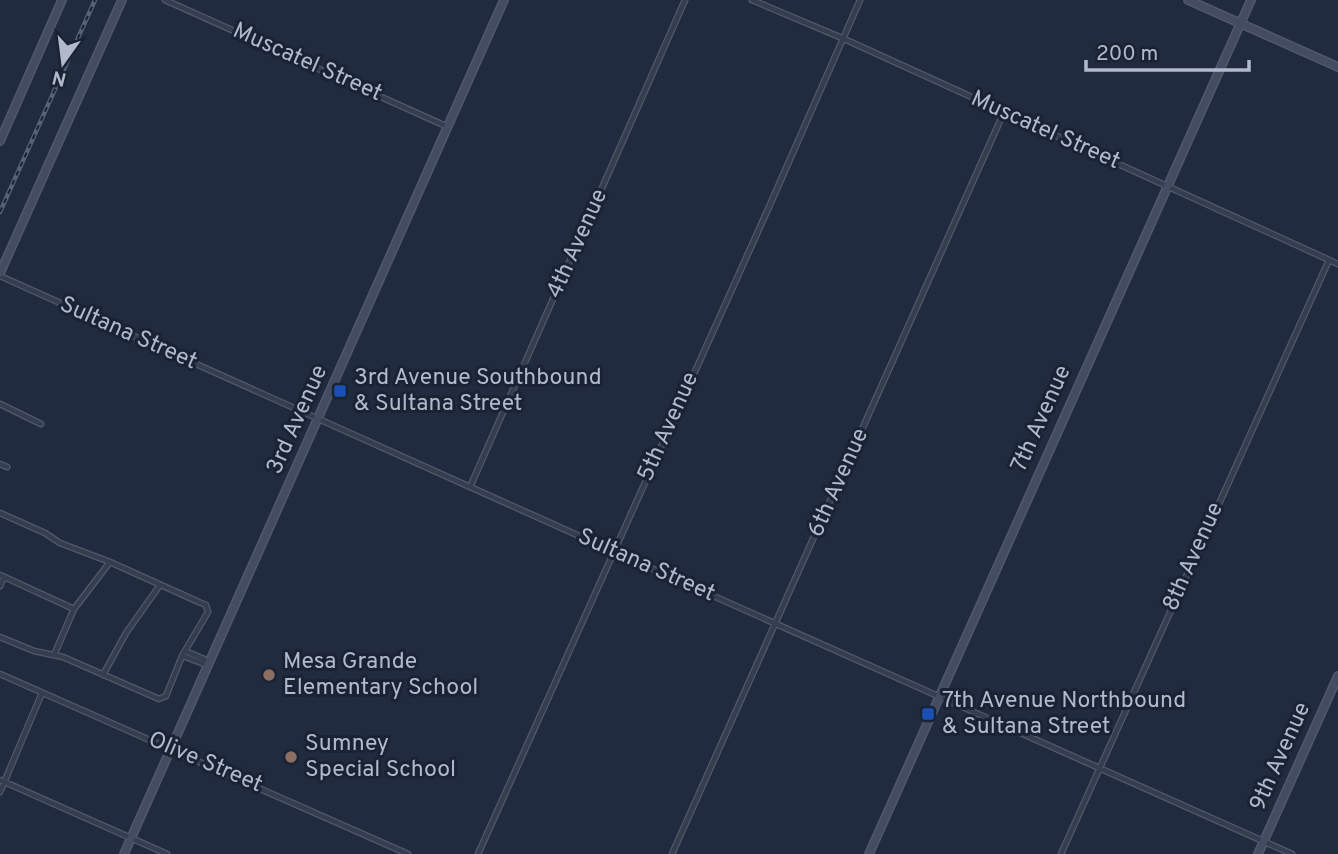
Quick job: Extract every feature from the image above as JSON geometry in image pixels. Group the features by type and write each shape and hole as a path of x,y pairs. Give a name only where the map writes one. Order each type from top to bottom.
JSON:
{"street":[{"path":"0,141 62,0"},
{"path":"0,274 121,0"},
{"name":"Muscatel Street","path":"165,0 449,128"},
{"name":"3rd Avenue","path":"124,854 504,0"},
{"name":"4th Avenue","path":"470,487 685,0"},
{"name":"Muscatel Street","path":"752,0 842,38 1338,264"},
{"name":"5th Avenue","path":"478,854 860,0"},
{"path":"1188,0 1338,67"},
{"name":"7th Avenue","path":"869,854 1251,0"},
{"name":"6th Avenue","path":"672,854 1004,112"},
{"name":"8th Avenue","path":"1061,854 1329,260"},
{"name":"Sultana Street","path":"0,274 613,552 1292,854"},
{"path":"0,404 41,424"},
{"path":"0,464 7,467"},
{"path":"0,513 45,533 60,543 206,605 208,609 184,653 166,696 159,699 54,655 1,639"},
{"path":"54,655 74,609 110,562"},
{"path":"0,586 2,576 74,609"},
{"path":"103,675 126,633 160,584"},
{"path":"184,653 204,659 208,665"},
{"name":"Olive Street","path":"0,674 408,854"},
{"name":"9th Avenue","path":"1258,854 1338,676"},
{"path":"0,792 43,693"},
{"path":"3,781 167,854"}],"railway":[{"path":"0,212 95,0"}],"place":[{"name":"3rd Avenue Southbound & Sultana Street","path":"340,391"},
{"name":"Mesa Grande Elementary School","path":"269,675"},
{"name":"7th Avenue Northbound & Sultana Street","path":"928,714"},
{"name":"Sumney Special School","path":"291,757"}]}
